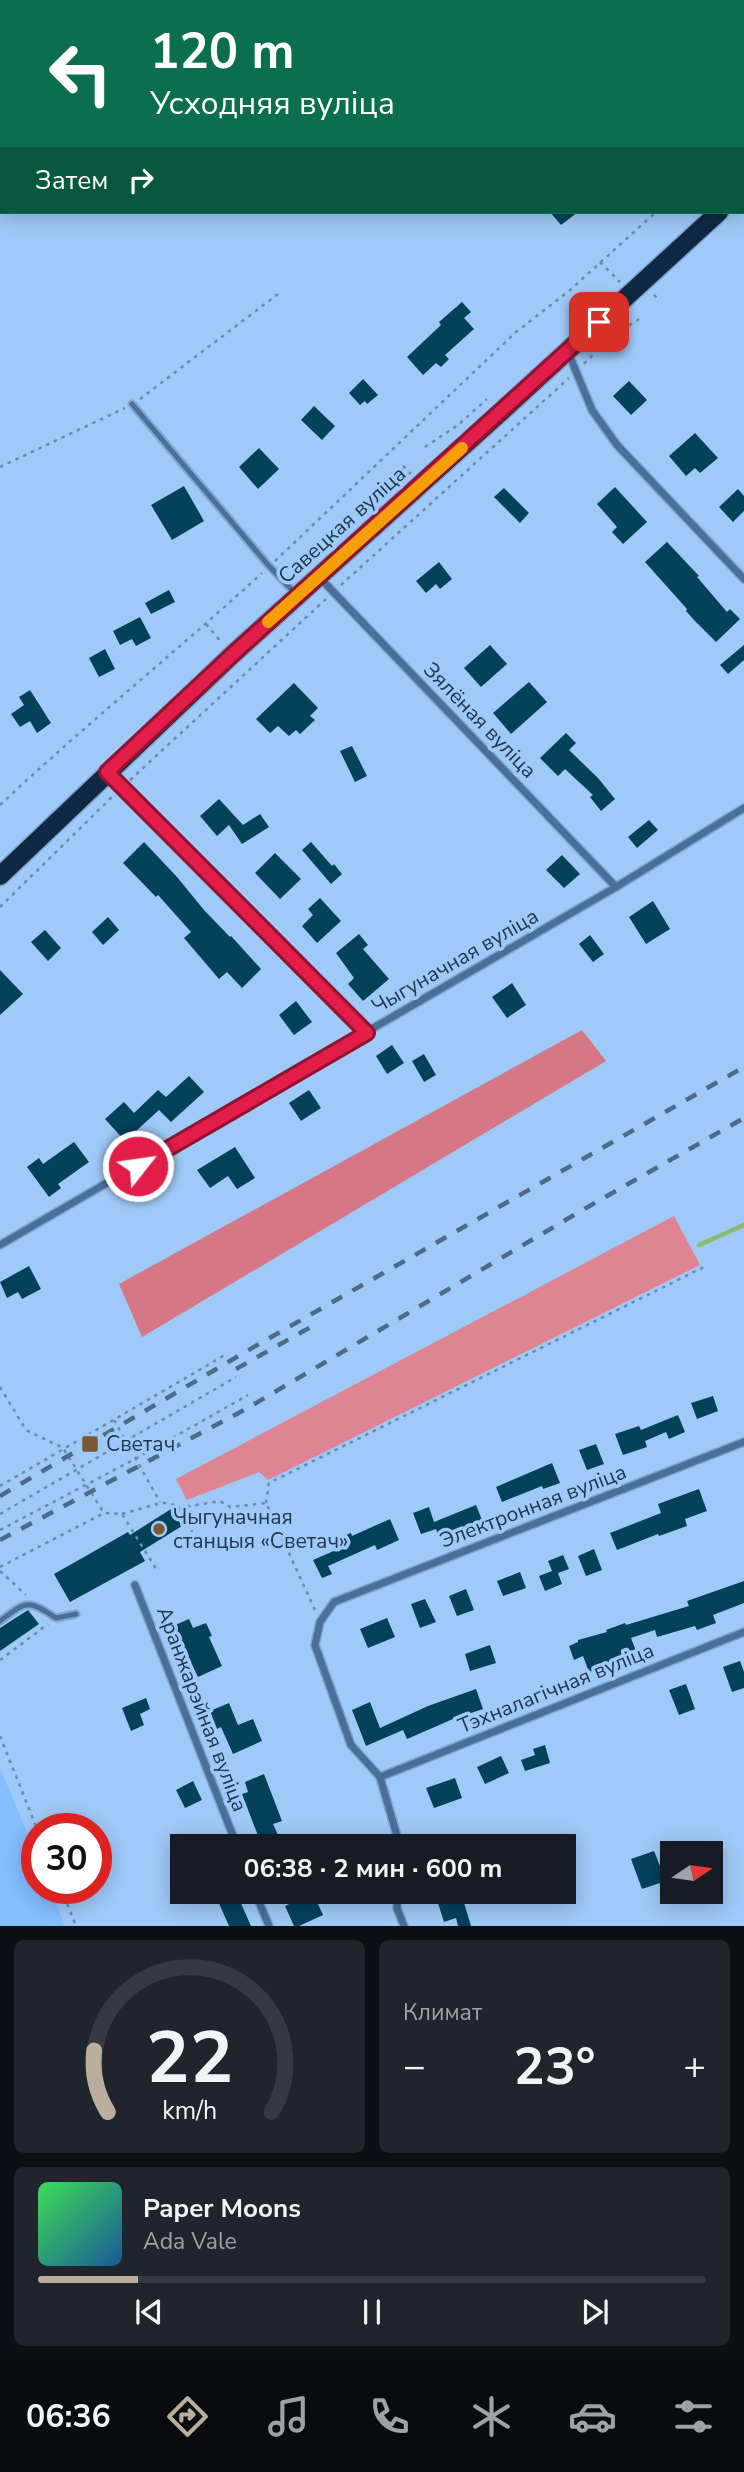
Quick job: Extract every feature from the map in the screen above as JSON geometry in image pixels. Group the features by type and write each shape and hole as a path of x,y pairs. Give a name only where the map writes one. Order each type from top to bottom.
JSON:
{"main road":[{"name":"Савецкая вуліца","path":"0,876 232,655 717,214"}],"street":[{"path":"567,352 592,410 617,445 744,579"},
{"name":"Зялёная вуліца","path":"318,577 616,887"},
{"path":"107,772 367,1033"},
{"name":"Чыгуначная вуліца","path":"0,1245 616,887 744,808"},
{"name":"Электронная вуліца","path":"320,1622 334,1602 744,1442"},
{"name":"Аранжарэйная вуліца","path":"135,1585 232,1834"},
{"path":"320,1622 315,1645 351,1745 380,1777 397,1834"},
{"name":"Тэхналагічная вуліца","path":"380,1777 744,1632"},
{"path":"260,1904 269,1926"},
{"path":"397,1904 404,1926"}],"lane":[{"path":"132,404 297,596"},
{"path":"0,1621 22,1605 36,1605 56,1618 76,1614"}],"path":[{"path":"0,805 41,766 206,624 516,332 569,291 654,214"},
{"path":"600,262 630,293"},
{"path":"0,467 132,404 282,291"},
{"path":"0,907 123,787 333,592 577,371 603,344 642,317"},
{"path":"425,447 458,425 487,398"},
{"path":"206,624 232,655"},
{"path":"320,1622 266,1503 270,1483 704,1267"},
{"path":"0,1486 225,1355"},
{"path":"0,1514 236,1377"},
{"path":"0,1387 26,1430 63,1448 104,1513"},
{"path":"0,1530 137,1458 248,1395"},
{"path":"114,1420 161,1503"},
{"path":"179,1508 220,1501 230,1507 266,1503"},
{"path":"36,1605 0,1569 104,1513 122,1514 170,1503 179,1508 192,1532"},
{"path":"122,1514 158,1572"},
{"path":"0,1660 56,1618"},
{"path":"0,1736 31,1813"},
{"path":"67,1904 76,1926"}],"shaded area":[{"path":"582,1030 606,1061 142,1337 119,1284"},
{"path":"674,1216 700,1265 268,1480 259,1472 187,1500 176,1479"},
{"path":"0,1768 21,1818 21,1904 56,1904 65,1926 0,1926"}],"building":[{"path":"552,214 575,214 561,225"},
{"path":"462,302 471,312 464,318 474,329 445,355 449,359 441,367 436,363 423,375 407,357 441,325 439,322"},
{"path":"363,379 378,395 367,404 365,401 360,405 349,393"},
{"path":"629,381 647,400 631,415 613,396"},
{"path":"314,406 335,426 322,440 301,420"},
{"path":"695,433 718,458 700,473 695,468 686,476 669,456"},
{"path":"259,448 279,469 258,489 239,467"},
{"path":"184,486 204,521 172,540 151,505"},
{"path":"615,487 647,522 623,544 612,532 617,527 597,504"},
{"path":"504,488 529,513 520,523 494,497"},
{"path":"738,489 744,496 744,511 733,522 719,507"},
{"path":"667,542 699,576 697,577 727,612 730,609 740,619 716,642 645,562"},
{"path":"439,562 452,579 440,589 436,584 426,593 416,581"},
{"path":"169,590 175,602 151,614 145,603"},
{"path":"140,617 151,638 136,646 132,639 120,645 113,631"},
{"path":"490,645 507,664 481,687 464,668"},
{"path":"744,645 744,660 728,674 720,665"},
{"path":"105,649 115,669 99,677 89,658"},
{"path":"529,682 547,702 511,734 493,713"},
{"path":"294,683 318,708 310,716 315,720 300,734 296,730 289,736 278,726 270,733 256,719"},
{"path":"30,690 51,723 37,733 30,721 20,727 11,714 24,705 19,697"},
{"path":"566,733 576,743 569,750 615,799 601,811 590,797 593,795 565,769 558,776 540,758"},
{"path":"352,746 367,776 355,782 340,751"},
{"path":"219,799 243,825 260,814 269,827 242,844 229,825 217,836 200,816"},
{"path":"649,820 658,830 637,848 628,837"},
{"path":"144,842 261,969 242,988 227,972 219,979 184,938 191,932 158,895 156,897 123,863"},
{"path":"311,842 342,874 331,884 302,850"},
{"path":"275,853 301,879 280,899 255,873"},
{"path":"562,855 580,874 564,888 546,870"},
{"path":"320,898 341,921 317,943 302,926 313,915 308,909"},
{"path":"653,901 670,929 646,944 629,917"},
{"path":"108,917 119,930 103,945 92,932"},
{"path":"45,930 61,948 48,961 31,942"},
{"path":"359,934 368,945 363,949 389,979 363,1001 348,984 354,978 336,953"},
{"path":"590,935 604,954 593,962 579,944"},
{"path":"0,970 23,994 0,1015"},
{"path":"512,983 526,1005 507,1018 492,997"},
{"path":"296,1001 312,1022 294,1035 279,1015"},
{"path":"392,1045 404,1063 387,1074 376,1056"},
{"path":"424,1054 436,1075 424,1082 412,1061"},
{"path":"189,1076 204,1092 171,1122 159,1110 125,1141 105,1119 124,1102 134,1113 158,1090 166,1097"},
{"path":"309,1090 321,1108 301,1121 289,1103"},
{"path":"74,1142 89,1162 58,1184 61,1188 49,1197 27,1167 39,1158 43,1164"},
{"path":"235,1147 255,1178 237,1189 228,1176 210,1188 197,1170"},
{"path":"29,1266 41,1289 22,1299 18,1292 7,1298 0,1282"},
{"path":"713,1396 718,1411 697,1419 691,1403"},
{"path":"678,1415 685,1432 669,1439 666,1432 645,1441 647,1447 623,1455 615,1434 639,1426 641,1430"},
{"path":"596,1444 604,1464 587,1470 579,1450"},
{"path":"552,1463 560,1483 543,1489 542,1486 502,1502 496,1487"},
{"path":"699,1489 707,1511 685,1519 687,1526 617,1550 610,1533 661,1513 658,1504"},
{"path":"476,1505 482,1520 440,1540 436,1529 421,1534 413,1513 429,1507 434,1522"},
{"path":"171,1509 182,1526 140,1552 145,1561 70,1602 54,1574 128,1532 130,1535"},
{"path":"390,1519 399,1540 377,1550 375,1545 328,1566 332,1574 322,1578 313,1560 336,1550 332,1541 351,1533 352,1536"},
{"path":"594,1549 602,1570 586,1576 578,1556"},
{"path":"563,1555 569,1569 558,1573 562,1584 545,1591 539,1576 552,1571 548,1561"},
{"path":"520,1572 526,1588 503,1596 497,1581"},
{"path":"744,1581 744,1603 713,1615 716,1623 697,1630 695,1626 657,1637 655,1630 631,1638 636,1651 589,1672 583,1656 574,1660 569,1646 578,1640 607,1632 606,1630 625,1623 626,1625 689,1606 687,1601"},
{"path":"466,1589 474,1610 457,1616 449,1596"},
{"path":"425,1599 436,1622 420,1628 411,1604"},
{"path":"28,1610 39,1624 0,1651 0,1628"},
{"path":"387,1618 395,1637 368,1648 360,1629"},
{"path":"189,1619 193,1628 206,1623 222,1666 198,1677 173,1626"},
{"path":"490,1645 496,1663 470,1671 465,1654"},
{"path":"740,1661 744,1672 744,1688 732,1692 723,1667"},
{"path":"686,1684 695,1709 679,1715 669,1690"},
{"path":"476,1689 483,1709 407,1739 403,1730 366,1746 352,1710 370,1702 380,1728 428,1706"},
{"path":"146,1698 150,1709 140,1714 144,1725 131,1731 122,1708"},
{"path":"229,1703 238,1725 253,1719 262,1741 233,1754 221,1727 217,1729 210,1711"},
{"path":"545,1745 550,1763 525,1771 521,1760 535,1755 533,1749"},
{"path":"501,1756 509,1773 485,1784 477,1767"},
{"path":"264,1774 282,1821 273,1824 278,1834 257,1834 242,1794 248,1792 245,1782"},
{"path":"455,1778 462,1798 434,1808 426,1788"},
{"path":"193,1781 202,1800 185,1808 176,1790"},
{"path":"654,1851 660,1866 660,1883 642,1889 631,1859"},
{"path":"219,1904 241,1904 251,1926 229,1926"},
{"path":"318,1904 323,1915 294,1926 285,1906"},
{"path":"438,1904 464,1904 471,1926 458,1926 456,1918 444,1922"}],"waterway":[{"path":"699,1245 744,1225"}],"railway":[{"path":"0,1496 259,1344 744,1067"},
{"path":"0,1540 246,1409 744,1118"},
{"path":"236,1369 318,1323"}],"slow traffic":[{"path":"268,622 462,448"}],"place":[{"name":"Светач","path":"90,1444"},
{"name":"Чыгуначная станцыя «Светач»","path":"159,1529"}],"route":[{"path":"138,1166 367,1033 107,772 599,322"}]}
